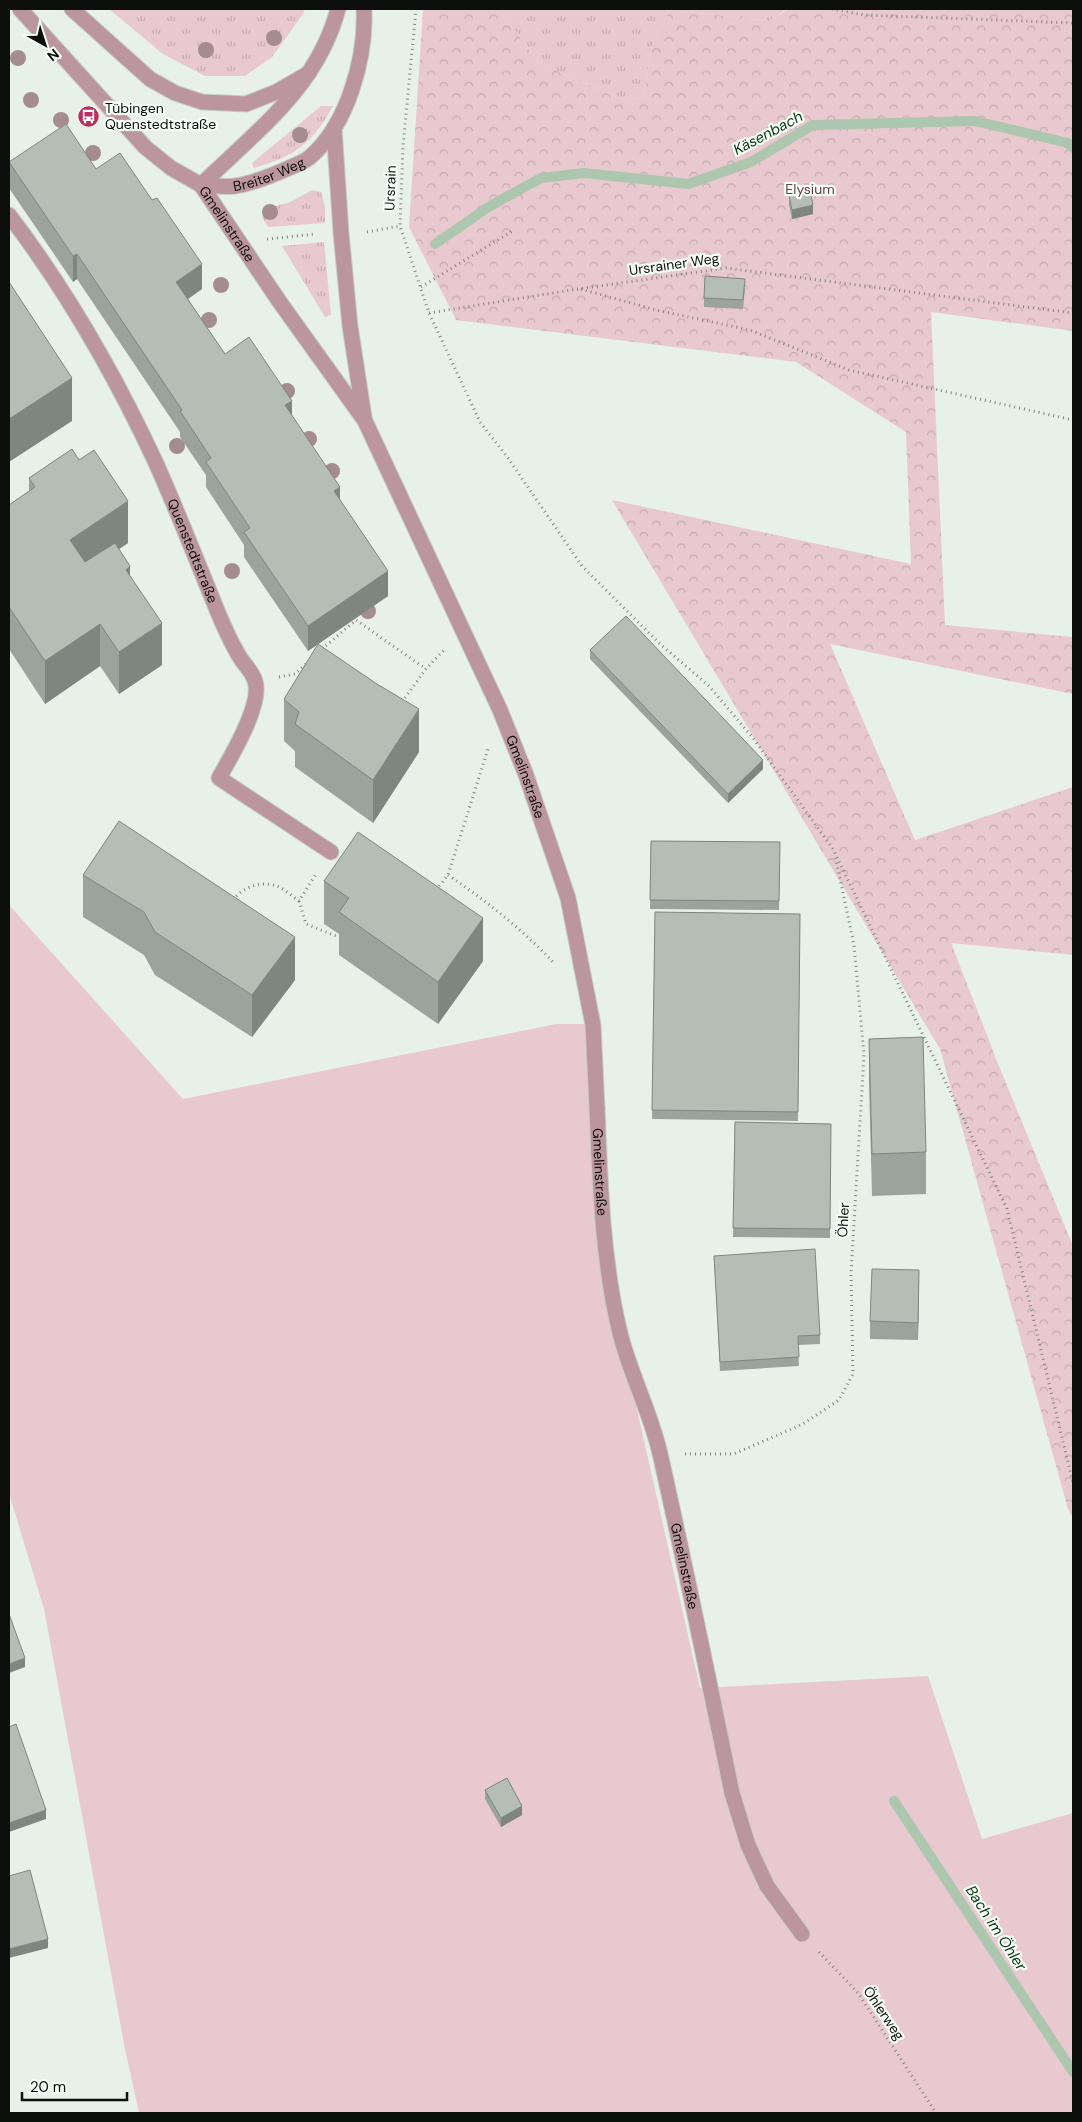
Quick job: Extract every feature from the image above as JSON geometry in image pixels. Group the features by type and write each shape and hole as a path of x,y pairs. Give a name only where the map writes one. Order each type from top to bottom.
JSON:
{"street":[{"name":"Gmelinstraße","path":"20,9 146,147 171,168 201,185 279,301 365,421 500,710 526,776 568,898 592,1025 602,1215 610,1286 619,1329 661,1455 732,1793 748,1845 767,1886 802,1934"},
{"path":"72,9 150,79 175,93 202,102 246,104 276,92 309,72"},
{"name":"Breiter Weg","path":"201,185 277,114 294,95 309,72 335,20 338,9"},
{"name":"Breiter Weg","path":"201,185 234,187 266,179 308,158 334,128 351,91 360,60 365,28 364,9"},
{"name":"Gmelinstraße","path":"334,128 350,326 365,421"},
{"name":"Quenstedtstraße","path":"9,214 58,286 99,354 129,410 155,462 222,621 240,657 256,681 254,703 241,739 218,778 331,852"}],"path":[{"name":"Ursrain","path":"365,232 400,226 403,146 416,9"},
{"path":"832,9 864,15 1073,23"},
{"path":"400,226 429,313 480,422 508,458 582,566 659,643 709,686 753,738 833,849 1007,1209 1073,1483"},
{"path":"421,287 514,230"},
{"path":"276,238 324,233"},
{"name":"Ursrainer Weg","path":"429,313 726,268 1073,314"},
{"path":"578,289 656,310 750,330 849,370 1073,420"},
{"path":"318,652 356,620 426,669 401,703"},
{"path":"295,674 314,656"},
{"path":"433,895 448,874 500,710"},
{"name":"Öhler","path":"661,1455 734,1454 803,1424 839,1400 853,1374 851,1274 864,1055 854,945 833,849"},
{"path":"299,901 331,852"},
{"path":"448,874 494,907 540,948 558,968"},
{"path":"230,903 240,890 259,883 279,887 299,901 306,924 349,941"},
{"name":"Öhlerweg","path":"802,1934 858,1993 936,2113"}],"green space":[{"path":"109,9 305,9 272,57 245,76 205,76 163,54"},
{"name":"Elysium","path":"423,9 501,9 501,12 539,63 626,101 643,97 652,45 670,10 769,21 787,10 785,9 1073,9 1073,331 931,312 945,625 1073,637 1073,694 830,644 915,840 1073,787 1073,955 951,943 1073,1246 1073,1518 1068,1509 940,1049 612,500 911,564 906,432 796,362 456,320 409,227"},
{"path":"501,9 787,9 769,21 670,10 652,45 643,97 626,101 539,63 501,12"},
{"path":"321,106 333,106 310,139 281,159 254,168 252,163"},
{"path":"312,190 321,192 325,207 325,223 268,227 262,217 267,210 290,202"},
{"path":"324,242 331,315 325,317 282,246"},
{"path":"9,905 183,1099 556,1024 590,1024 609,1286 700,1688 928,1676 982,1839 1073,1813 1073,2113 139,2113 125,2049 44,1609 9,1493"}],"building":[{"path":"66,124 96,169 120,153 152,200 157,198 202,264 176,282 225,354 249,337 292,401 285,405 340,487 334,491 388,571 308,626 244,532 250,528 206,462 211,458 180,411 182,410 77,254 73,256 9,162"},
{"path":"810,191 813,205 792,210 789,196"},
{"path":"705,276 745,279 743,300 704,298"},
{"path":"9,282 72,378 9,419"},
{"path":"72,449 79,460 94,450 128,501 70,540 85,562 115,543 130,566 126,570 162,623 119,652 100,624 45,661 9,607 9,505 35,487 29,478"},
{"path":"626,616 763,760 728,794 590,650"},
{"path":"318,644 377,684 419,709 373,780 295,724 299,712 284,699"},
{"path":"119,821 295,937 252,995 155,932 144,912 83,875"},
{"path":"358,832 483,918 438,982 339,912 349,898 324,881"},
{"path":"651,841 780,842 779,901 650,900"},
{"path":"655,912 800,914 798,1112 652,1110"},
{"path":"923,1037 926,1152 872,1154 869,1039"},
{"path":"735,1122 831,1124 830,1229 733,1228"},
{"path":"815,1249 820,1335 798,1336 799,1357 720,1362 714,1256"},
{"path":"872,1269 919,1270 918,1323 870,1321"},
{"path":"9,1614 25,1658 9,1664"},
{"path":"16,1724 46,1810 9,1823 9,1727"},
{"path":"507,1778 522,1806 501,1818 485,1790"},
{"path":"30,1870 48,1939 9,1949 9,1876"}],"waterway":[{"name":"Käsenbach","path":"435,244 490,206 541,178 584,173 688,184 751,162 813,125 975,121 1068,143 1073,148"},
{"name":"Bach im Öhler","path":"894,1801 1073,2072"}],"place":[{"name":"Tübingen Quenstedtstraße","path":"89,116"}]}
